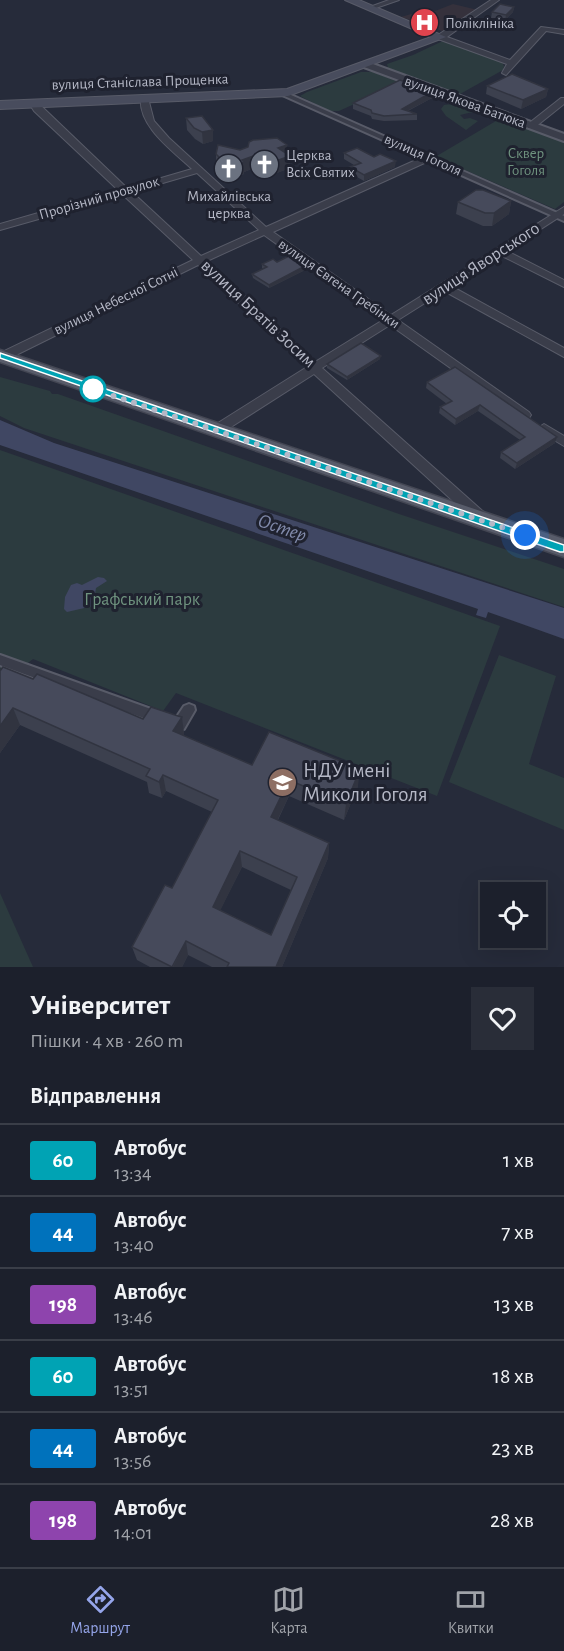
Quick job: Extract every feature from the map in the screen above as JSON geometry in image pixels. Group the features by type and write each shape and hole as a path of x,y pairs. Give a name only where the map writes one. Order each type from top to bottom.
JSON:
{"main road":[{"path":"350,0 441,37"},
{"name":"вулиця Станіслава Прощенка","path":"0,105 282,93 299,90 441,37"},
{"path":"1,357 564,548"}],"street":[{"path":"371,8 396,0"},
{"path":"441,37 496,0"},
{"path":"506,73 511,63 544,29 564,32"},
{"path":"441,37 511,63"},
{"name":"вулиця Якова Батюка","path":"367,65 564,138"},
{"name":"вулиця Гоголя","path":"282,93 561,215"},
{"name":"вулиця Євгена Гребінки","path":"144,98 150,121 155,128 265,231 564,442"},
{"path":"531,126 564,100"},
{"name":"вулиця Братів Зосим","path":"33,103 364,414 486,522"},
{"name":"вулиця Небесної Сотні","path":"1,357 200,261 428,158"},
{"name":"Прорізний провулок","path":"0,227 198,170"},
{"name":"вулиця Яворського","path":"215,430 561,215"},
{"path":"500,251 564,284"},
{"path":"445,287 564,353"},
{"path":"0,660 179,725 189,710"}],"shaded area":[{"path":"453,4 478,10 442,31 401,17 418,12 435,11"}],"green space":[{"path":"445,40 502,62 503,70 460,94 388,68 387,64"},
{"path":"361,72 373,72 396,81 396,85 339,111 329,111 300,96 307,92"},
{"path":"460,103 477,111 460,115 464,119 470,118 478,121 466,130 446,116 441,109 444,105"},
{"name":"Сквер Гоголя","path":"501,118 564,142 564,202 555,209 435,157"},
{"path":"0,377 50,391 52,394 58,394 399,514 564,569 564,607 24,428 0,416"},
{"name":"Графський парк","path":"0,450 500,626 437,796 176,693 163,711 33,659 14,674 0,690"},
{"path":"499,655 556,676 529,764 564,778 564,830 449,782"},
{"path":"0,893 33,967 0,967"}],"water":[{"name":"Остер","path":"0,420 54,443 564,608 564,639 488,612 486,618 476,615 478,609 0,445"},
{"path":"98,577 107,581 96,588 93,606 67,612 64,609 65,597 71,585 77,583 82,585"}],"building":[{"path":"500,4 514,7 506,15 492,12"},
{"path":"512,74 548,89 523,100 487,86"},
{"path":"400,80 432,92 402,109 417,114 384,116 372,113 371,110 353,103"},
{"path":"202,116 213,130 202,132 194,128 186,118"},
{"path":"277,138 287,145 278,148 290,156 273,162 259,154 232,165 216,154 218,145 240,150 248,147 249,142 253,140"},
{"path":"357,148 374,157 380,154 396,161 364,175 350,167 361,163 344,153"},
{"path":"476,190 483,190 511,201 494,213 485,213 458,202"},
{"path":"291,255 307,265 269,285 252,274 267,267 262,264 273,259 277,262"},
{"path":"361,343 381,356 347,377 327,364"},
{"path":"455,367 557,437 517,463 501,452 525,437 480,405 456,419 440,407 452,401 427,382"},
{"path":"3,667 33,679 37,674 143,719 151,707 182,717 173,731 252,765 269,732 360,769 346,804 289,780 271,817 329,843 276,967 227,967 229,963 186,941 172,967 132,947 165,885 172,888 218,800 163,775 159,782 146,776 150,769 13,708 0,726 0,671","holes":["240,851 297,877 271,935 213,907"]}],"bus line":[{"name":"60","path":"0,356 564,548"}],"place":[{"name":"Поліклініка","path":"424,23"},
{"name":"Церква Всіх Святих","path":"265,164"},
{"name":"Михайлівська церква","path":"229,169"},
{"name":"НДУ імені Миколи Гоголя","path":"282,782"}],"route":[{"path":"93,389 525,535"}]}
